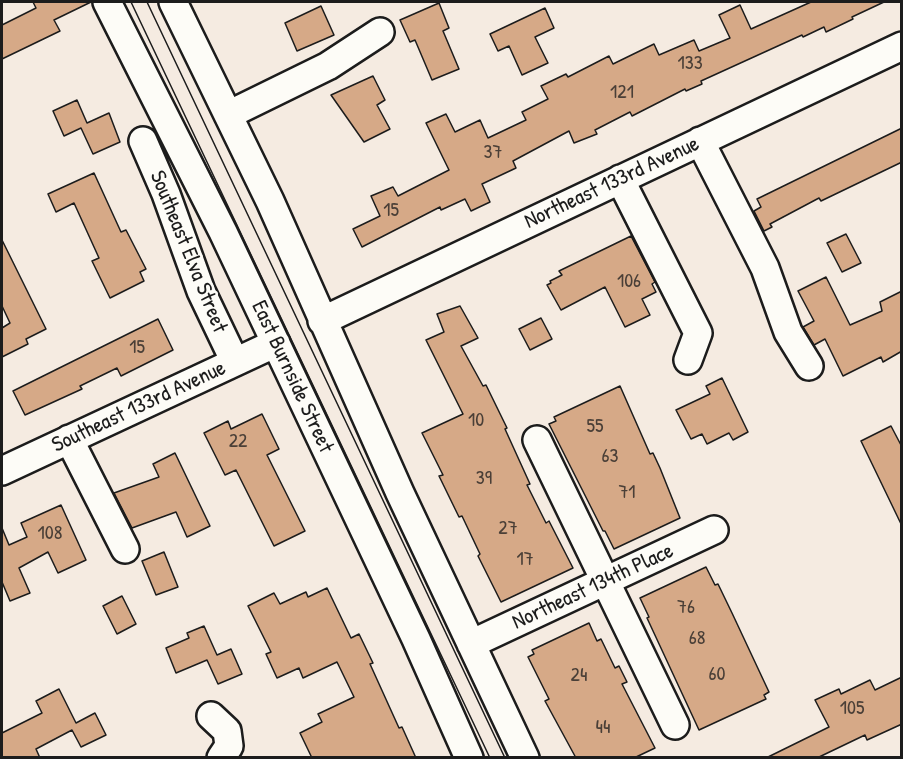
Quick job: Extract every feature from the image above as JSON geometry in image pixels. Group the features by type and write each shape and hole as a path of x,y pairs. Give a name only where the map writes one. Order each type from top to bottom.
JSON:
{"street":[{"name":"East Burnside Street","path":"107,2 201,187 276,343 411,629 469,758"},
{"path":"172,2 270,201 400,493 525,758"},
{"path":"228,115 328,66 380,32"},
{"name":"Northeast 133rd Avenue","path":"322,321 902,46"},
{"name":"Southeast Elva Street","path":"143,141 166,194 201,291 235,362"},
{"path":"700,141 765,268 788,332 808,366"},
{"path":"620,179 698,333 688,360"},
{"name":"Southeast 133rd Avenue","path":"2,471 276,343"},
{"path":"69,440 125,549"},
{"path":"537,441 675,725"},
{"name":"Northeast 134th Place","path":"471,645 714,530"},
{"path":"211,716 227,731 229,746 221,758"}],"building":[{"path":"33,2 91,2 54,20 60,31 2,59 2,25 36,8"},
{"path":"811,2 884,2 826,32 824,27 803,37 802,35 701,81 702,84 686,91 685,89 632,116 630,112 595,130 597,134 574,143 569,131 513,161 516,168 482,184 490,202 471,211 465,199 441,210 440,207 362,247 353,229 380,216 371,196 393,187 398,196 449,170 426,123 446,114 455,132 480,120 488,138 526,120 522,112 548,99 541,86 566,74 568,77 609,56 613,64 654,44 659,55 694,40 699,51 730,38 719,15 740,5 751,29"},
{"path":"439,3 449,28 443,31 459,69 432,80 415,40 410,42 400,20"},
{"path":"321,6 334,35 297,51 285,23"},
{"path":"545,8 554,28 535,37 548,63 522,75 509,46 498,51 490,34"},
{"path":"373,76 385,100 377,105 390,129 364,142 331,95"},
{"path":"77,100 87,123 109,113 120,142 93,154 81,128 64,136 53,111"},
{"path":"902,128 902,162 821,201 819,198 770,224 772,227 764,231 754,211 761,207 757,199"},
{"path":"94,173 121,232 126,230 146,269 140,272 144,281 110,298 92,261 99,258 74,203 56,212 48,194"},
{"path":"846,234 861,263 842,272 827,243"},
{"path":"631,236 655,282 652,284 656,292 642,299 650,315 625,327 605,287 561,310 547,285 562,275 559,271"},
{"path":"2,240 46,329 26,339 28,344 2,357 2,328 10,323 2,306"},
{"path":"826,277 850,325 882,311 880,302 902,291 902,351 883,362 881,357 843,376 825,339 814,345 803,327 814,321 798,291"},
{"path":"460,306 478,338 461,346 483,386 486,385 530,484 527,485 546,523 549,521 573,568 501,602 478,556 480,554 462,516 459,517 439,476 443,475 422,433 463,414 426,340 444,332 437,314"},
{"path":"541,318 552,339 530,350 519,329"},
{"path":"158,319 173,350 121,376 117,368 80,386 82,389 25,415 13,391"},
{"path":"722,378 748,432 733,440 729,433 707,444 702,434 691,439 676,410 710,394 706,386"},
{"path":"620,386 650,454 653,453 660,468 680,518 614,549 549,424 556,421 554,417"},
{"path":"262,414 279,449 267,455 305,531 274,546 236,470 225,475 204,433 228,421 231,429"},
{"path":"891,426 902,447 902,526 861,441"},
{"path":"175,453 210,526 187,537 176,512 132,528 114,493 159,477 153,464"},
{"path":"61,505 86,560 58,573 48,552 19,568 30,593 10,601 2,582 2,528 9,545 27,537 21,523"},
{"path":"164,552 178,587 156,595 142,561"},
{"path":"706,567 715,585 718,584 769,692 764,695 766,699 699,730 640,598"},
{"path":"327,588 351,638 359,634 399,728 402,727 416,758 312,758 300,733 322,722 318,714 354,697 337,662 303,678 299,668 277,678 266,654 271,652 248,606 274,593 280,604 306,592 308,597"},
{"path":"122,596 136,624 117,634 103,606"},
{"path":"589,623 597,641 601,639 615,668 619,666 627,682 622,684 655,748 634,758 576,758 545,701 549,699 528,657 534,654 532,650"},
{"path":"204,626 217,655 231,649 242,674 218,684 207,660 176,673 166,648 189,638 187,633"},
{"path":"902,677 902,724 867,740 865,735 817,758 766,758 829,727 815,700 839,689 841,694 870,680 875,690"},
{"path":"59,689 76,723 95,713 106,735 81,747 72,730 36,749 40,758 2,758 2,733 42,713 36,701"}],"tram line":[{"path":"131,2 490,758"},
{"path":"147,2 505,758"}]}
